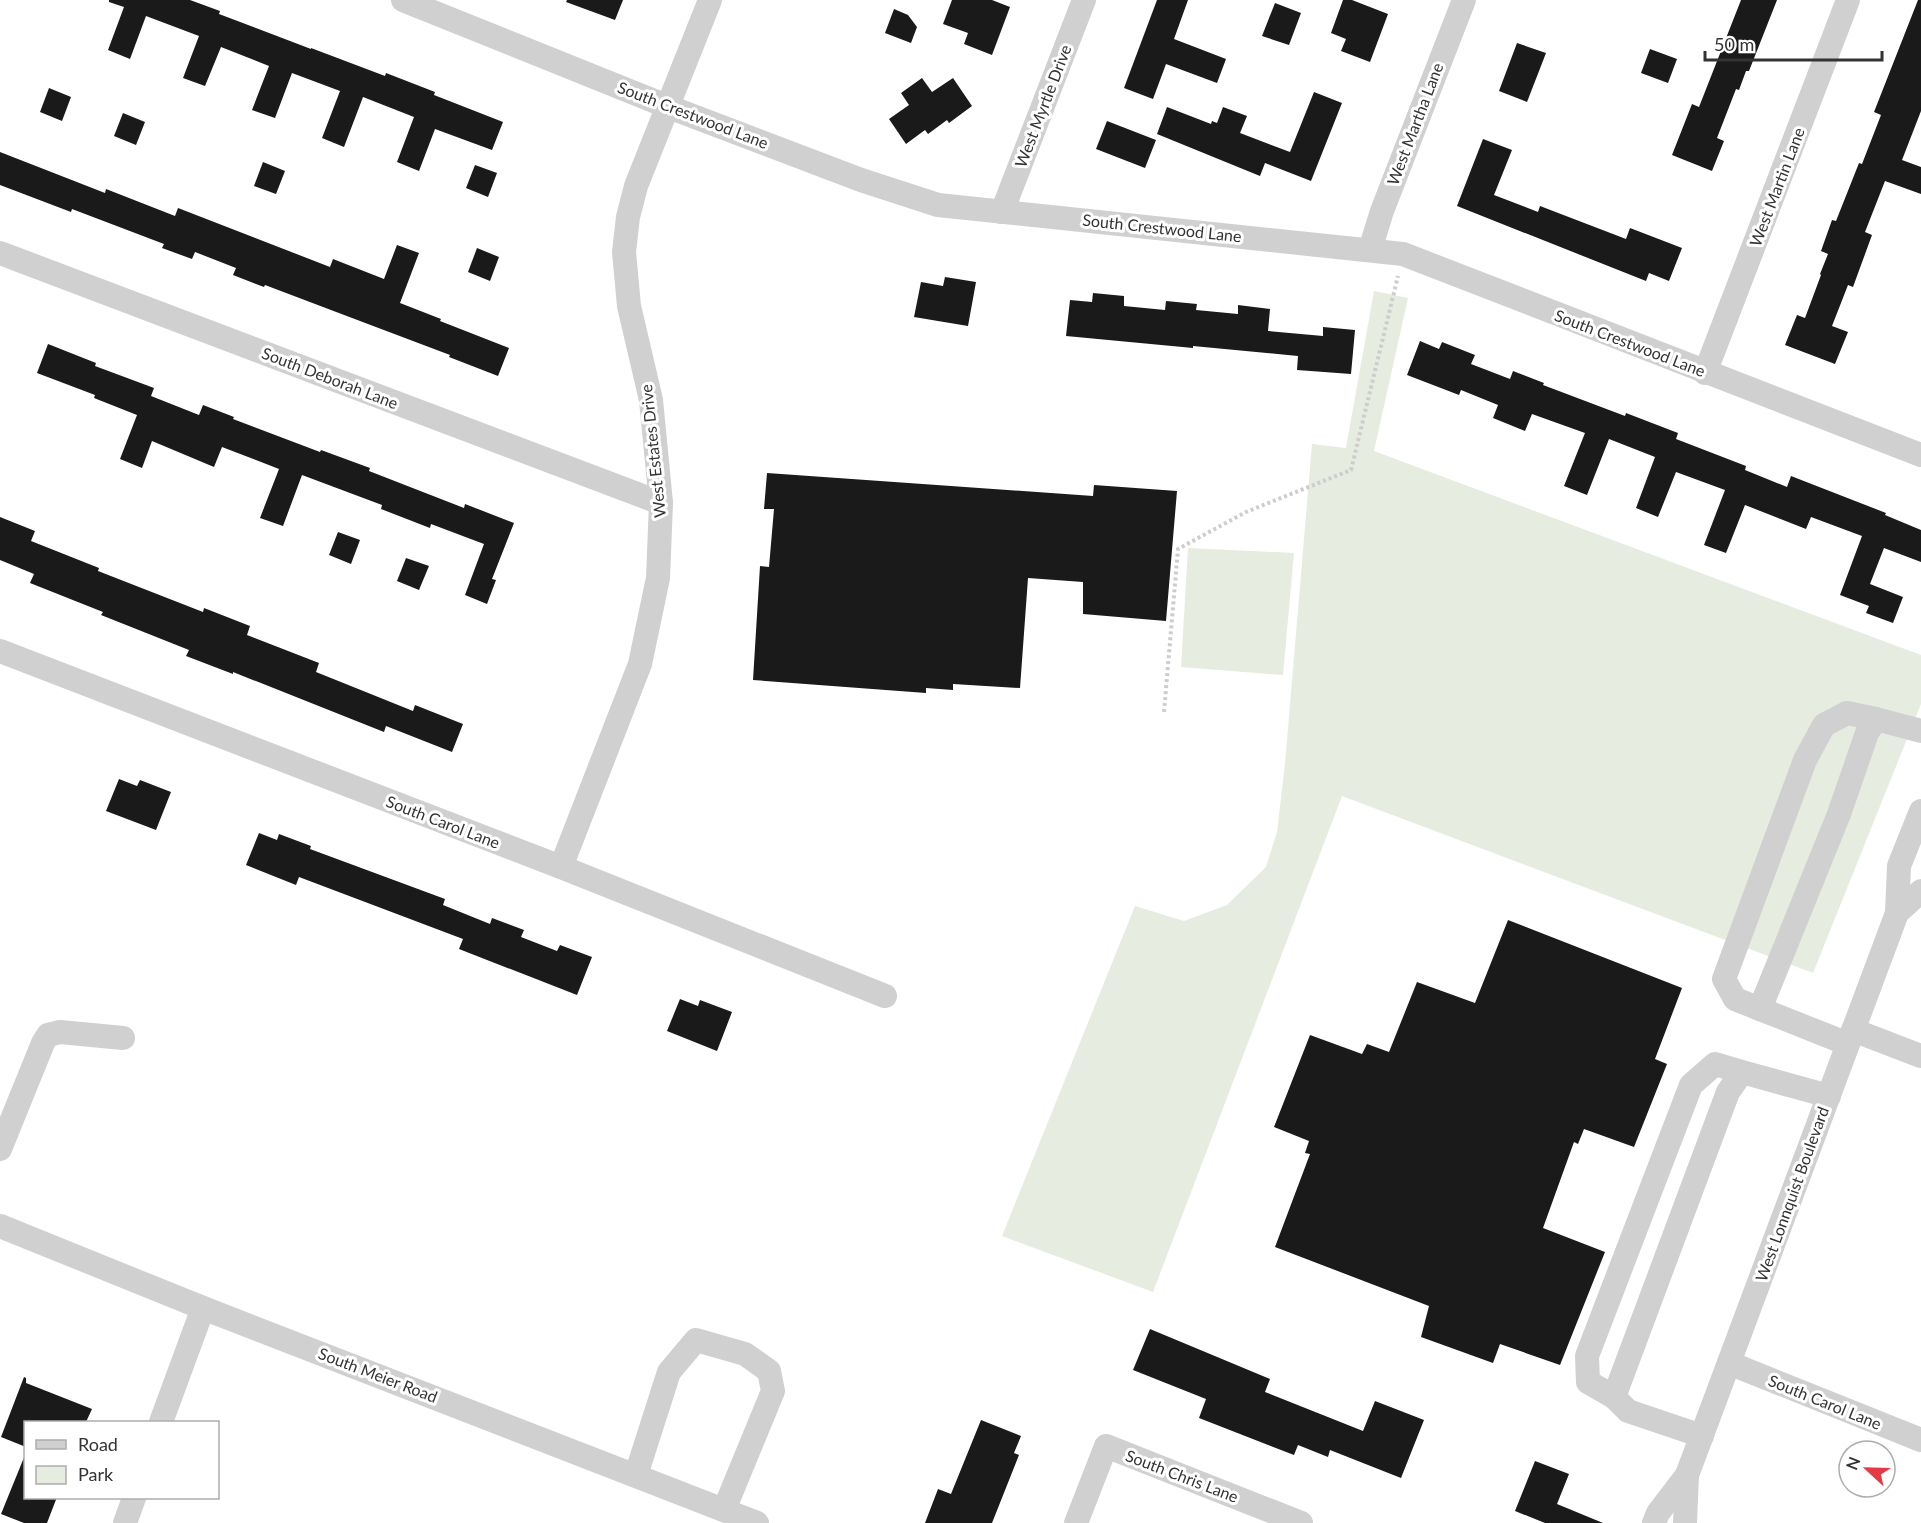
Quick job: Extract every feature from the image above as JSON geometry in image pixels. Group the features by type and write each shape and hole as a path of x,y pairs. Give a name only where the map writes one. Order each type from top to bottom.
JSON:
{"street":[{"name":"South Crestwood Lane","path":"403,0 669,107 861,180 938,205 1403,254 1921,455"},
{"name":"West Estates Drive","path":"561,867 640,664 658,578 660,503 651,400 629,306 624,252 628,217 636,186 710,0"},
{"name":"West Myrtle Drive","path":"1002,212 1084,0"},
{"name":"West Martha Lane","path":"1370,250 1382,211 1464,0"},
{"name":"West Martin Lane","path":"1705,373 1848,0"},
{"name":"South Deborah Lane","path":"0,254 660,503"},
{"name":"South Carol Lane","path":"0,651 561,867 885,996"},
{"path":"1921,731 1847,713 1824,725 1805,760 1724,979 1735,999 1760,1009 1921,1056"},
{"path":"1760,1009 1839,814 1867,734 1876,719"},
{"name":"West Lonnquist Boulevard","path":"1654,1523 1658,1513 1687,1475 1702,1436 1897,913 1899,866 1921,811"},
{"name":"West Lonnquist Boulevard","path":"1897,913 1921,891"},
{"path":"0,1149 48,1035 60,1032 123,1038"},
{"path":"1702,1436 1628,1411 1614,1397 1588,1382 1587,1356 1691,1085 1715,1065 1829,1096"},
{"path":"1614,1397 1728,1092 1742,1072"},
{"name":"South Meier Road","path":"0,1226 203,1308 757,1523"},
{"path":"161,1421 203,1308"},
{"path":"636,1475 669,1372 696,1340 745,1354 769,1371 773,1391 724,1510"},
{"name":"South Carol Lane","path":"1729,1363 1921,1440"},
{"name":"South Chris Lane","path":"1076,1523 1106,1446 1301,1523"},
{"name":"West Lonnquist Boulevard","path":"1685,1523 1687,1475"},
{"path":"125,1523 133,1499"}],"path":[{"path":"1164,712 1178,549 1246,512 1351,470 1403,254"}],"green space":[{"path":"1374,291 1408,298 1374,451 1921,655 1921,704 1813,973 1342,796 1153,1292 1002,1236 1135,906 1184,921 1227,905 1266,867 1277,832 1285,764 1312,444 1346,448"},
{"path":"1188,548 1294,553 1283,675 1181,667"}],"building":[{"path":"109,0 190,0 220,11 219,14 311,49 385,76 386,73 435,92 434,95 503,122 492,150 435,129 419,171 397,162 414,117 363,97 344,147 322,138 340,91 292,73 275,118 252,110 269,66 221,47 205,86 183,78 199,36 146,16 130,59 108,50 124,7 109,2"},
{"path":"567,0 623,0 615,20 566,2"},
{"path":"952,0 992,0 1010,7 992,55 964,44 968,33 943,24"},
{"path":"1157,0 1188,0 1174,39 1226,59 1217,83 1166,64 1153,99 1124,88"},
{"path":"1343,0 1352,0 1388,14 1370,62 1341,51 1346,39 1331,33"},
{"path":"1741,0 1777,0 1749,71 1746,71 1739,90 1736,89 1717,138 1724,141 1712,171 1672,155 1692,104 1699,107"},
{"path":"1918,0 1921,0 1921,111 1902,160 1921,167 1921,194 1885,181 1865,232 1872,235 1853,287 1848,285 1832,326 1848,332 1835,364 1785,345 1797,315 1805,318 1828,254 1821,251 1832,220 1836,221 1859,163 1862,164 1881,115 1874,112"},
{"path":"1275,3 1301,13 1289,45 1262,36"},
{"path":"894,9 908,15 917,27 911,43 885,33"},
{"path":"1517,43 1546,53 1527,102 1499,91"},
{"path":"1650,49 1677,59 1668,83 1641,73"},
{"path":"922,78 932,92 953,78 972,106 949,123 947,120 928,134 925,130 906,144 889,119 909,105 901,93"},
{"path":"49,88 71,97 62,121 40,112"},
{"path":"1314,92 1342,103 1311,181 1265,163 1260,176 1157,134 1167,107 1211,124 1212,121 1217,123 1223,107 1247,116 1240,133 1290,152"},
{"path":"123,113 145,122 136,145 114,136"},
{"path":"1107,121 1156,140 1145,168 1096,149"},
{"path":"1483,139 1512,150 1494,195 1538,212 1540,206 1626,239 1630,228 1682,248 1669,281 1649,273 1646,281 1457,206"},
{"path":"0,152 105,193 106,189 175,216 178,208 330,267 333,259 384,279 397,245 419,253 400,303 509,348 498,376 449,357 450,355 233,275 236,268 195,252 192,259 162,248 164,244 0,185"},
{"path":"263,162 285,171 276,194 254,186"},
{"path":"475,165 497,173 488,197 466,188"},
{"path":"477,248 499,257 490,281 468,272"},
{"path":"945,277 976,282 968,326 914,317 921,282 943,286"},
{"path":"1093,293 1124,296 1124,306 1165,310 1166,301 1197,304 1196,310 1238,314 1238,305 1270,309 1268,331 1323,336 1323,327 1355,330 1351,374 1297,370 1298,356 1066,336 1070,300 1092,302"},
{"path":"1420,341 1439,349 1442,342 1475,355 1471,364 1510,379 1513,371 1544,383 1543,385 1625,416 1626,413 1678,433 1676,439 1746,466 1745,470 1787,487 1791,476 1886,513 1885,515 1921,530 1921,562 1884,548 1870,584 1903,597 1893,623 1866,613 1869,606 1840,595 1862,536 1811,517 1806,529 1745,505 1726,553 1704,545 1725,490 1676,472 1658,517 1636,508 1655,457 1609,439 1587,495 1564,486 1585,433 1532,414 1525,431 1493,418 1498,405 1461,390 1459,395 1407,375"},
{"path":"48,344 96,363 95,366 154,388 151,396 199,415 203,405 234,417 233,419 320,452 321,450 370,468 369,471 464,508 465,504 514,523 492,579 496,580 487,604 465,595 484,544 431,524 430,528 381,509 382,505 302,475 283,526 260,518 279,469 222,447 214,467 152,441 142,468 120,459 137,415 94,398 95,395 37,373"},
{"path":"767,473 1093,496 1094,485 1177,491 1166,621 1083,614 1083,582 1028,578 1020,688 953,684 953,690 926,688 926,693 753,680 760,566 769,567 774,509 764,509"},
{"path":"0,517 35,531 31,541 99,568 98,571 203,612 204,608 250,626 247,635 319,663 316,672 413,711 415,705 463,724 452,752 386,726 384,732 233,672 233,674 186,656 189,650 101,615 103,612 30,583 34,574 0,560"},
{"path":"338,532 360,540 351,564 329,555"},
{"path":"406,558 429,566 419,590 397,581"},
{"path":"119,779 137,786 140,780 171,792 156,830 106,811"},
{"path":"259,833 277,840 279,834 311,846 310,849 445,899 443,905 490,924 492,918 524,930 521,937 557,951 560,945 592,957 577,995 459,949 463,939 299,877 296,885 246,865"},
{"path":"1508,920 1682,988 1655,1059 1667,1064 1634,1147 1584,1129 1578,1144 1574,1142 1543,1228 1605,1252 1560,1365 1500,1344 1493,1363 1421,1337 1429,1306 1275,1247 1310,1154 1305,1153 1309,1141 1274,1127 1310,1035 1362,1054 1367,1044 1389,1052 1417,982 1475,1003"},
{"path":"680,999 698,1006 700,1000 732,1012 717,1051 667,1031"},
{"path":"1150,1329 1270,1379 1265,1392 1363,1431 1375,1401 1424,1420 1401,1478 1330,1450 1328,1457 1298,1445 1294,1455 1199,1418 1206,1399 1133,1370"},
{"path":"24,1377 26,1383 92,1409 86,1421 24,1421 24,1446 1,1437"},
{"path":"981,1420 1021,1436 1014,1453 1019,1455 992,1523 925,1523 938,1489 951,1494"},
{"path":"24,1457 24,1499 56,1499 47,1523 24,1523 1,1514"},
{"path":"1535,1461 1569,1474 1557,1504 1603,1523 1545,1523 1515,1511"}]}
